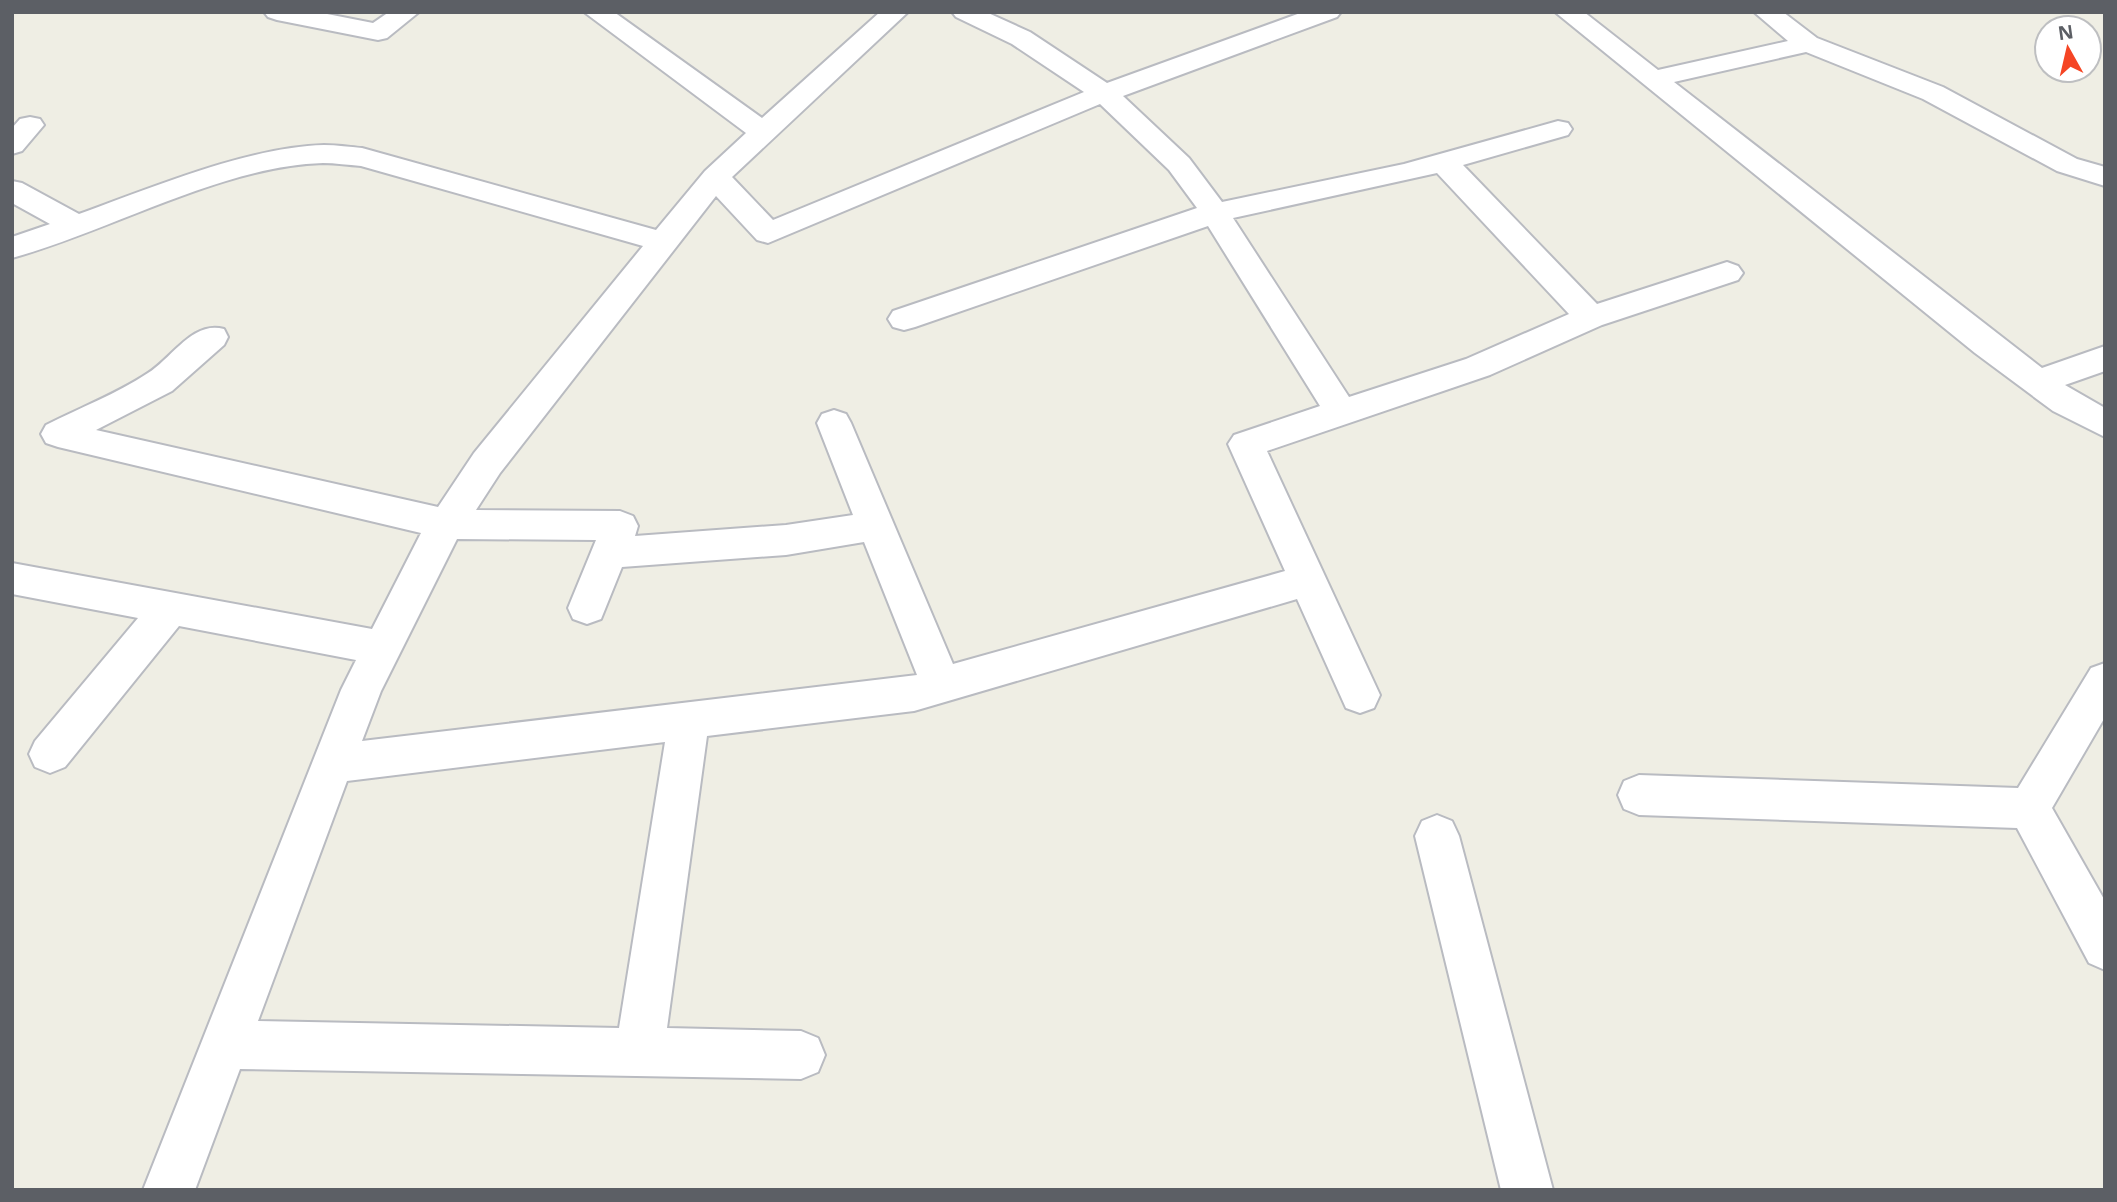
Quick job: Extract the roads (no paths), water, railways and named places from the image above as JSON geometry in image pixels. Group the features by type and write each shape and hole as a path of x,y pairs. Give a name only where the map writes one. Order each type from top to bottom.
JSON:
{"street":[{"path":"277,12 378,32 406,12"},
{"path":"597,12 763,132"},
{"path":"169,1190 361,690 435,542 487,463 715,177 895,12"},
{"path":"965,12 1021,38 1104,93 1179,164 1214,213 1340,412"},
{"path":"715,177 768,233 1104,93 1328,12"},
{"path":"1568,12 2037,382 2065,402 2105,424"},
{"path":"1767,12 1808,44 1933,93 2067,165 2105,177"},
{"path":"1652,79 1808,44"},
{"path":"904,318 1214,213 1407,172 1558,129"},
{"path":"12,248 215,176 281,159 324,154 362,157 663,242"},
{"path":"1443,162 1591,317"},
{"path":"12,190 76,225"},
{"path":"1360,695 1246,444 1478,367 1591,317 1727,273"},
{"path":"212,337 160,382 58,434 447,524 620,526 587,608"},
{"path":"2037,382 2105,358"},
{"path":"834,423 941,685"},
{"path":"608,553 786,540 876,526"},
{"path":"12,578 383,648"},
{"path":"333,764 914,693 1308,580"},
{"path":"50,754 170,608"},
{"path":"2029,808 2105,680"},
{"path":"639,1052 689,721"},
{"path":"1639,795 2029,808"},
{"path":"2029,808 2105,947"},
{"path":"1437,836 1527,1190"},
{"path":"223,1045 800,1055"}]}
